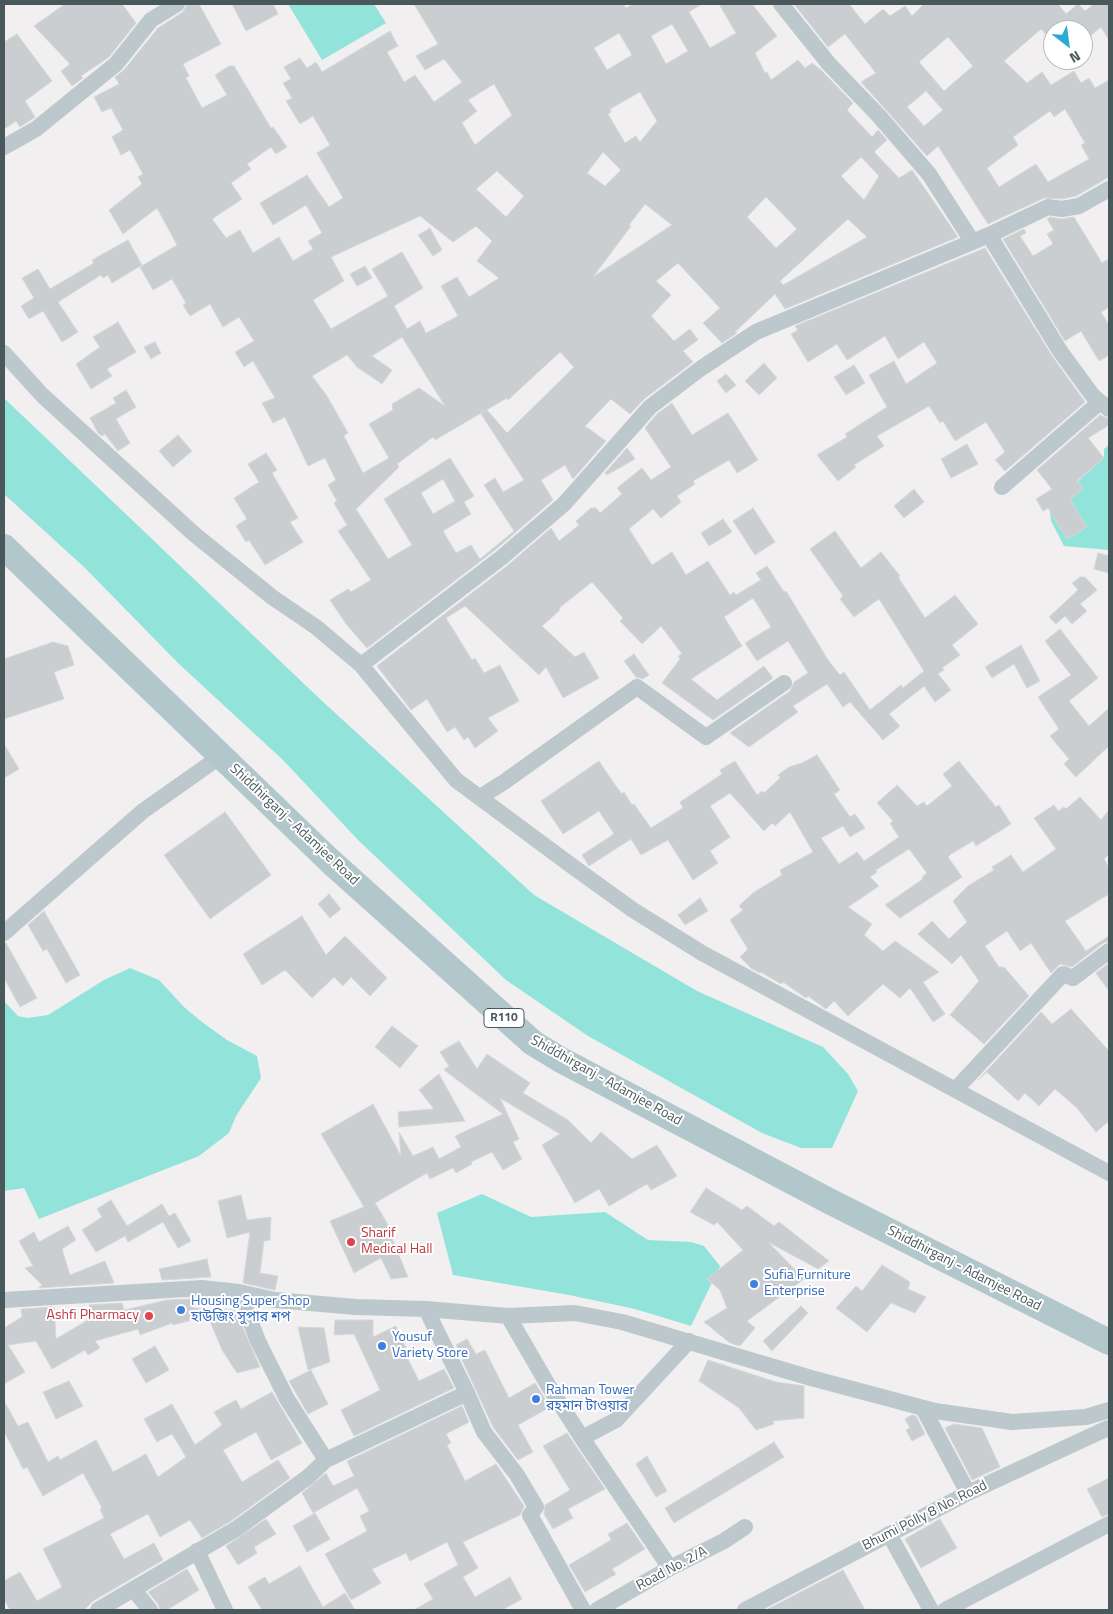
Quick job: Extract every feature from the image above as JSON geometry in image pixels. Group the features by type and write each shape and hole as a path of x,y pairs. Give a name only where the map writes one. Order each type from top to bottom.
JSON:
{"main road":[{"name":"Shiddhirganj - Adamjee Road","path":"4,547 330,861 533,1043 752,1168 1109,1342"}],"street":[{"path":"4,147 36,129 116,64 151,20 177,4"},
{"path":"781,4 829,64 880,116 929,174 972,241"},
{"path":"361,665 501,558 557,510 650,408 700,369 756,332 989,235 1048,207 1062,209 1079,206 1109,189"},
{"path":"989,235 1060,351 1093,396 1105,405 1002,486"},
{"path":"4,353 48,402 194,534 272,597 316,627 361,665 438,761 456,780 633,910 702,953 1109,1173"},
{"path":"480,797 637,687 706,736 784,683"},
{"path":"4,933 143,811 221,756"},
{"path":"956,1089 1063,974 1073,978 1109,951"},
{"path":"4,1300 202,1288 239,1292 275,1300 356,1307 426,1309 508,1316 575,1314 622,1322 811,1378 935,1411 1012,1422 1086,1416 1109,1410"},
{"path":"239,1292 258,1341 287,1399 326,1460"},
{"path":"426,1309 484,1432 517,1475 536,1507 530,1515 582,1610"},
{"path":"508,1316 582,1438 670,1568"},
{"path":"582,1438 616,1420 689,1341"},
{"path":"98,1610 236,1528 308,1477 326,1460 467,1393"},
{"path":"925,1412 968,1493"},
{"name":"Bhumi Polly 8 No. Road","path":"745,1610 968,1493 1108,1429"},
{"path":"944,1610 1109,1524"},
{"name":"Road No. 2/A","path":"597,1610 670,1568 724,1541 745,1527"},
{"path":"889,1534 931,1610"},
{"path":"197,1551 225,1610"},
{"path":"134,1590 150,1610"}],"water":[{"path":"288,4 374,4 386,23 322,60"},
{"path":"4,398 321,700 534,895 697,991 823,1047 848,1074 858,1091 832,1148 801,1148 762,1133 588,1036 506,980 358,840 284,761 178,663 85,568 4,494"},
{"path":"1109,445 1109,550 1064,546 1051,521 1050,511 1077,482 1104,458 1104,449"},
{"path":"130,968 159,980 184,1007 202,1022 227,1040 257,1056 261,1078 236,1116 229,1133 199,1156 39,1219 24,1188 4,1191 4,1001 18,1016 27,1018 48,1015 104,980"},
{"path":"482,1194 531,1217 605,1212 648,1240 691,1242 704,1246 720,1266 691,1326 635,1309 569,1295 453,1275 437,1213"}],"building":[{"path":"65,4 122,4 136,23 109,57 81,76 83,78 72,86 61,71 70,64 34,26"},
{"path":"187,4 199,4 221,44 183,64 189,76 186,78 202,108 227,95 215,75 229,66 234,66 271,128 273,127 287,147 276,154 271,147 247,164 251,169 231,183 242,199 212,219 226,238 240,230 253,253 279,237 293,261 313,249 308,241 322,233 306,205 273,225 260,203 307,175 329,207 343,198 317,153 330,145 313,116 300,124 286,101 292,98 283,83 291,79 284,67 300,58 307,68 316,62 322,72 390,31 398,46 387,52 404,82 415,75 434,102 462,82 444,59 425,70 416,56 438,44 414,4 623,4 626,8 634,4 702,4 689,12 710,48 736,33 719,4 752,4 777,36 755,53 765,73 767,72 771,80 798,60 805,68 812,63 821,70 853,103 847,110 872,137 878,130 887,140 874,152 899,178 912,170 958,237 785,309 775,294 735,332 737,333 722,343 703,323 720,308 678,263 656,281 671,295 651,316 674,341 690,329 698,340 683,351 693,362 644,399 630,414 611,399 585,426 606,441 573,479 565,465 541,480 553,500 495,550 367,648 346,624 330,600 348,589 351,592 371,580 338,531 347,525 334,503 337,501 328,485 336,480 325,458 308,466 285,417 273,423 262,403 275,398 253,361 244,367 235,352 254,341 239,317 223,327 210,304 190,316 183,305 186,303 172,279 153,290 140,267 177,245 157,208 123,234 109,210 142,184 138,177 143,174 130,150 121,155 112,137 123,130 111,108 102,112 94,97 119,84 115,77 124,70 158,28 183,12","holes":["672,24 688,51 666,64 651,36","619,33 632,55 607,70 594,48","494,84 512,115 475,145 462,123 477,111 468,100","640,92 657,121 640,142 636,136 625,143 608,114 611,112 610,109","603,152 621,170 605,186 587,173","861,157 879,176 864,200 841,176","497,171 524,196 506,217 476,189","766,197 797,229 776,248 747,217","645,204 672,225 593,277","420,216 453,242 476,226 492,241 477,261 499,278 469,297 457,277 441,286 458,316 426,333 420,321 407,329 394,306 423,288 402,252 372,269 388,296 331,329 313,300 344,281 331,257","848,219 867,237 783,285 780,281","402,337 445,406 419,388 392,404 393,410 369,424 389,458 363,473 344,436 348,433 327,396 312,376 347,355 357,367 382,384 392,370 372,356","560,352 574,367 507,433 487,410 481,414 524,480 503,492 495,478 484,485 514,531 480,559 471,545 456,553 443,531 471,514 464,502 474,496 450,458 384,499 412,545 388,559 356,509 399,467 397,464 433,437 435,440 507,398 508,400","443,479 455,501 433,514 421,493"]},
{"path":"232,4 273,4 278,14 246,31"},
{"path":"794,4 849,4 865,24 883,9 890,16 905,6 912,16 924,4 1058,4 1066,14 1078,4 1085,11 1094,4 1109,4 1109,40 1101,27 1093,34 1093,20 1043,20 1043,31 1041,29 1004,61 1027,83 1042,72 1051,85 1074,71 1081,83 1089,78 1095,88 1109,80 1109,177 1076,196 1062,199 1044,198 988,224 938,146 927,156 861,82 876,73 845,34 828,47","holes":["948,37 973,66 944,91 919,62","926,91 943,110 924,126 907,107","1065,109 1085,143 1081,145 1089,159 1048,182 1036,164 999,187 987,168 1018,145 1013,137 1050,111 1054,117"]},
{"path":"17,34 52,81 25,101 35,117 20,127 16,121 4,129 4,42"},
{"path":"1050,217 1061,219 1074,217 1102,263 1109,259 1109,307 1101,312 1109,325 1109,355 1099,361 1081,331 1065,341 1003,239 1024,229 1026,233 1020,236 1033,256 1053,244 1047,234 1054,230 1047,219"},
{"path":"430,228 442,250 433,256 418,235"},
{"path":"128,240 142,265 112,283 108,275 103,278 101,275 58,302 78,332 62,342 43,311 29,319 21,306 34,298 22,278 38,269 50,289 94,263 92,260"},
{"path":"985,248 1052,356 1085,402 1005,471 995,460 1005,452 986,422 955,441 943,421 940,423 929,406 877,436 884,446 854,465 856,467 838,481 817,455 847,437 845,434 887,407 869,375 894,361 906,384 937,363 924,342 898,359 885,336 847,360 837,344 808,362 791,334 798,330 795,326"},
{"path":"365,266 372,278 357,286 350,274"},
{"path":"118,322 136,352 107,369 112,376 91,389 76,364 100,347 93,337"},
{"path":"155,342 161,353 151,359 144,347"},
{"path":"764,363 777,378 759,395 745,381"},
{"path":"854,365 865,383 846,395 834,377"},
{"path":"726,374 736,385 726,393 717,381"},
{"path":"126,390 136,407 116,419 130,443 118,451 105,434 102,436 98,433 90,418 116,403 113,398"},
{"path":"672,403 692,435 728,413 758,460 737,473 729,460 693,481 695,484 677,496 681,502 661,518 653,509 629,529 652,565 672,552 686,575 708,561 730,595 734,592 736,595 761,580 756,573 767,566 784,592 786,591 828,660 840,675 844,672 870,710 901,685 903,688 924,671 879,599 854,617 840,599 843,596 810,549 835,531 861,568 881,552 900,576 898,577 925,618 955,595 978,624 952,645 960,655 942,668 944,670 938,674 951,690 935,702 924,686 889,714 900,726 883,740 850,702 843,707 827,684 793,706 798,712 749,747 730,733 790,691 794,682 808,673 788,641 757,661 745,643 771,627 753,598 724,617 742,646 691,679 717,700 764,666 773,678 713,720 662,683 680,659 678,656 682,654 661,626 642,644 620,621 623,618 592,582 559,608 560,610 542,626 575,657 584,652 599,678 563,698 546,667 539,675 465,606 446,618 472,660 475,658 484,673 500,665 519,701 488,718 498,731 475,748 468,737 464,740 455,727 447,732 427,699 411,710 377,666 507,566 551,528 559,541 579,525 576,521 591,508 596,508 600,513 622,494 617,488 642,468 651,480 671,467 645,428 657,414"},
{"path":"1100,415 1109,419 1109,425 1088,438 1104,458 1077,481 1083,489 1070,499 1087,527 1067,539 1048,508 1043,511 1036,499 1052,489 1037,470"},
{"path":"178,435 192,451 173,467 159,451"},
{"path":"967,444 978,464 951,478 941,459"},
{"path":"627,448 635,459 607,475 605,473"},
{"path":"266,453 277,470 272,473 298,518 290,522 303,542 265,565 249,540 246,542 236,526 247,519 234,498 259,482 248,464"},
{"path":"914,489 924,502 904,518 894,506"},
{"path":"753,508 775,542 755,555 733,521"},
{"path":"723,519 732,532 709,546 701,533"},
{"path":"1098,553 1109,556 1109,573 1094,569"},
{"path":"1080,577 1085,577 1097,590 1080,604 1087,611 1072,624 1065,616 1056,624 1049,617 1078,590 1072,583"},
{"path":"1060,629 1098,678 1069,701 1089,726 1109,708 1109,746 1076,777 1064,764 1069,759 1050,736 1059,729 1038,697 1071,675 1045,641"},
{"path":"53,642 68,646 74,665 54,672 64,699 4,719 4,659"},
{"path":"1021,645 1040,681 1027,688 1014,664 992,678 985,667"},
{"path":"634,654 649,675 643,679 636,677 624,661"},
{"path":"4,744 19,769 4,778"},
{"path":"817,755 840,790 834,794 850,817 855,814 865,828 850,837 843,826 821,838 839,864 857,852 864,861 899,837 890,823 893,821 877,803 897,785 917,806 924,802 927,806 952,786 943,774 959,761 996,807 999,805 1011,824 976,846 973,841 951,854 948,857 962,877 900,918 885,905 923,879 922,877 927,873 909,849 876,870 877,872 870,877 879,886 848,907 872,924 864,935 883,951 895,941 939,972 923,982 945,1014 933,1022 910,988 900,998 883,984 848,1016 834,1001 826,1009 783,982 781,984 752,969 740,957 748,949 730,920 743,910 739,906 753,893 782,875 780,870 813,852 790,812 775,826 772,823 764,831 730,793 710,806 730,837 710,851 718,863 693,880 668,840 641,855 631,839 589,866 582,855 614,834 599,811 563,834 541,801 599,761 622,794 624,792 651,828 683,808 680,802 722,774 720,770 735,761 757,795 762,791 764,793 780,778 778,775 789,767"},
{"path":"1080,797 1101,820 1109,810 1109,854 1104,859 1109,868 1109,894 1065,921 1086,951 1109,936 1109,941 1103,943 1072,967 1060,964 1051,973 1031,943 1020,951 1007,931 985,946 999,967 1004,967 1029,996 984,1044 950,1015 979,981 961,955 952,964 918,934 932,921 949,939 967,922 953,901 968,886 994,870 992,867 1011,855 1023,872 1056,849 1034,818 1054,805 1058,811 1064,807 1066,809"},
{"path":"225,812 271,875 210,919 164,855"},
{"path":"329,894 341,909 330,918 318,904"},
{"path":"700,898 708,911 685,925 678,915"},
{"path":"44,911 80,975 66,983 47,949 43,951 28,925"},
{"path":"302,916 326,955 345,936 387,978 370,996 351,977 343,986 334,977 312,998 285,970 262,985 243,954"},
{"path":"4,943 6,943 37,998 20,1007 4,978"},
{"path":"1109,963 1109,991 1096,973"},
{"path":"1071,1009 1109,1051 1109,1121 1096,1132 1077,1108 1055,1089 1039,1106 1025,1093 1018,1101 987,1072 978,1080 1041,1012 1052,1024"},
{"path":"392,1026 418,1046 400,1068 375,1047"},
{"path":"459,1041 477,1069 487,1054 530,1083 523,1093 568,1120 591,1143 601,1132 632,1159 657,1145 677,1176 651,1190 647,1184 609,1206 599,1189 575,1203 542,1145 560,1134 500,1098 519,1139 513,1142 522,1159 503,1170 492,1152 471,1162 472,1164 456,1173 453,1168 430,1179 427,1173 375,1203 390,1228 388,1229 408,1277 391,1279 381,1258 354,1273 330,1221 364,1207 321,1134 373,1104 401,1156 399,1132 413,1156 433,1147 439,1159 461,1147 455,1136 503,1114 444,1070 449,1066 440,1052"},
{"path":"439,1074 465,1121 399,1127 398,1112 434,1109 419,1090"},
{"name":"Sufia Furniture Enterprise","path":"706,1188 742,1210 747,1206 774,1226 779,1222 829,1261 818,1269 768,1242 804,1279 747,1321 755,1328 740,1346 730,1343 704,1322 727,1308 720,1290 707,1279 743,1250 717,1222 714,1225 690,1212"},
{"path":"241,1195 247,1220 271,1217 270,1240 264,1241 260,1273 278,1276 275,1290 243,1283 250,1232 227,1238 218,1201"},
{"path":"111,1200 127,1226 162,1204 169,1216 175,1213 191,1241 178,1248 163,1222 128,1242 125,1236 96,1252 82,1230 102,1217 97,1209"},
{"path":"68,1226 76,1240 62,1249 70,1275 105,1261 114,1283 38,1288 42,1285 25,1268 33,1266 19,1241 34,1232 39,1242"},
{"path":"207,1259 211,1277 162,1280 159,1269"},
{"path":"882,1265 910,1282 908,1289 926,1297 915,1313 891,1303 867,1332 836,1308 856,1286 862,1291"},
{"path":"190,1299 194,1308 235,1310 260,1367 237,1373 222,1350 208,1316 173,1325 172,1323 140,1335 138,1329 95,1341 100,1348 88,1355 85,1350 52,1369 36,1341 8,1345 25,1372 4,1384 4,1328 22,1317 21,1309 54,1307 56,1339 93,1317 89,1305 122,1303 124,1310 167,1300"},
{"path":"801,1306 808,1313 772,1351 763,1341"},
{"path":"335,1320 373,1320 373,1337 396,1326 406,1348 403,1349 419,1381 444,1369 454,1388 354,1436 341,1410 380,1390 354,1334 334,1335"},
{"path":"298,1327 324,1328 330,1362 308,1370"},
{"path":"467,1339 476,1354 485,1350 509,1398 535,1383 550,1407 518,1425 533,1452 518,1460 493,1427 462,1360 464,1359 456,1345"},
{"path":"155,1346 169,1370 146,1383 132,1359"},
{"path":"708,1360 776,1382 804,1386 804,1418 773,1421 774,1424 756,1430 739,1408 699,1381"},
{"path":"311,1370 328,1404 308,1414 289,1381"},
{"path":"69,1381 83,1406 56,1419 43,1392"},
{"path":"272,1392 302,1443 271,1460 256,1432 223,1450 242,1482 278,1460 290,1478 231,1521 202,1538 190,1520 160,1537 148,1514 110,1534 124,1559 154,1543 163,1560 93,1601 84,1610 10,1610 4,1599 4,1581 20,1572 37,1601 62,1587 43,1549 104,1518 100,1509 102,1508 83,1473 43,1496 27,1467 23,1469 4,1431 4,1401 18,1426 28,1422 48,1462 58,1456 60,1460 96,1440 113,1472 146,1454 158,1477 186,1457 172,1434 157,1442 144,1419 172,1404 195,1445 222,1425 214,1412 236,1400 241,1409"},
{"path":"462,1406 469,1422 446,1434 451,1443 447,1445 465,1481 496,1464 524,1506 520,1515 463,1542 478,1568 463,1577 475,1597 510,1577 522,1599 502,1610 414,1610 433,1599 424,1584 458,1565 447,1542 410,1561 406,1553 372,1569 381,1583 351,1600 325,1554 367,1531 360,1516 369,1511 357,1488 313,1513 302,1493 326,1473 333,1486 354,1476 347,1461"},
{"path":"912,1415 916,1416 925,1434 912,1441 906,1430 910,1428 905,1419"},
{"path":"954,1424 982,1428 1000,1467 972,1480 945,1428"},
{"path":"567,1433 605,1489 568,1509 573,1518 553,1529 544,1514 545,1505 570,1490 543,1446"},
{"path":"774,1442 784,1457 674,1523 665,1508"},
{"path":"647,1456 667,1491 656,1497 636,1464"},
{"path":"1109,1478 1109,1514 1102,1517 1087,1489"},
{"path":"315,1513 330,1539 307,1552 293,1526"},
{"path":"266,1519 276,1534 254,1547 257,1553 238,1565 226,1546"},
{"path":"940,1519 957,1548 921,1568 905,1539"},
{"path":"627,1523 645,1549 612,1569 616,1574 585,1592 569,1565 611,1540 608,1534"},
{"path":"300,1566 323,1607 345,1593 355,1610 262,1610 248,1587 265,1577 269,1584"},
{"path":"187,1569 199,1590 167,1610 160,1610 158,1604 148,1592"},
{"path":"843,1570 865,1610 766,1610"}],"place":[{"name":"Sharif Medical Hall","path":"351,1242"},
{"name":"Sufia Furniture Enterprise","path":"754,1284"},
{"name":"Housing Super Shop হাউজিং সুপার শপ","path":"181,1310"},
{"name":"Ashfi Pharmacy","path":"149,1316"},
{"name":"Yousuf Variety Store","path":"382,1346"},
{"name":"Rahman Tower রহমান টাওয়ার","path":"536,1399"}]}
